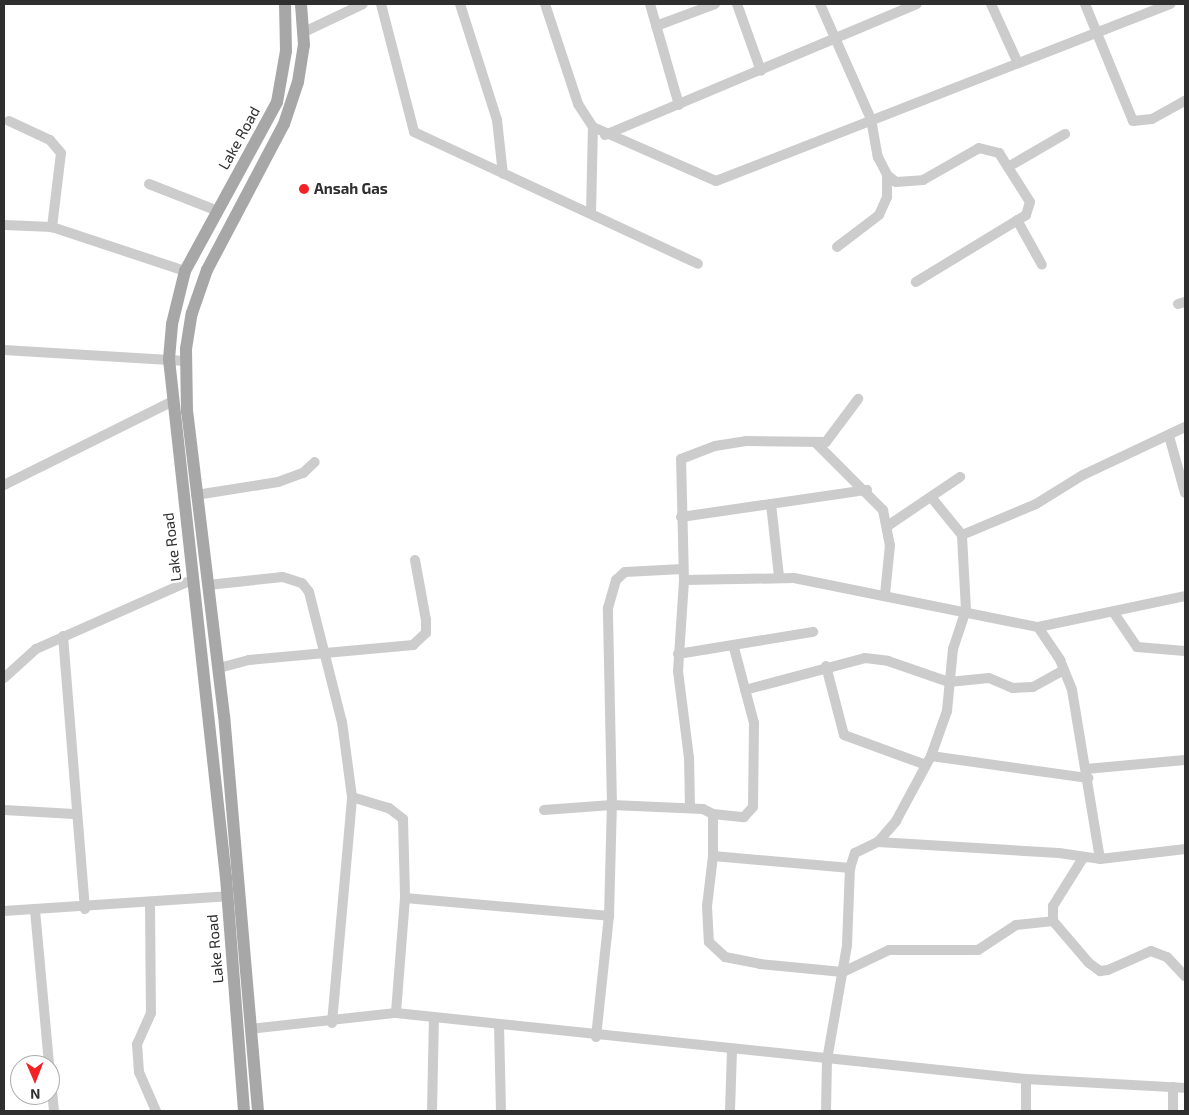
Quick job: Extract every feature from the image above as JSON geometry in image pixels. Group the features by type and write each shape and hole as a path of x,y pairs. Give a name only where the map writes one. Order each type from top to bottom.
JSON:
{"main road":[{"name":"Lake Road","path":"244,1111 227,896 171,402 169,359 172,324 185,271 277,102 286,51 285,4"},
{"name":"Lake Road","path":"258,1111 218,668 196,495 186,361 192,313 207,270 284,124 302,67 304,32 301,4"}],"street":[{"path":"304,32 363,4"},
{"path":"381,4 414,132 698,264"},
{"path":"460,4 497,120 503,174"},
{"path":"544,4 578,104 593,127 606,135 716,181 1018,61 1171,4"},
{"path":"650,4 679,105"},
{"path":"656,26 715,4"},
{"path":"737,4 761,71"},
{"path":"820,4 871,119 887,175 887,197 879,216 837,247"},
{"path":"606,135 917,4"},
{"path":"991,4 1018,61"},
{"path":"1086,4 1099,32 1133,121 1152,119 1185,101"},
{"path":"9,121 50,140 61,153 52,227"},
{"path":"591,213 593,127"},
{"path":"1008,166 1065,134"},
{"path":"887,175 896,182 923,180 979,148 999,153 1031,206 1017,220 916,282"},
{"path":"149,184 218,211"},
{"path":"1017,220 1042,265"},
{"path":"4,225 52,227 185,271"},
{"path":"4,350 186,361"},
{"path":"690,808 678,654 683,575 678,468 686,454 746,441 816,443 834,436 858,399"},
{"path":"4,485 171,402"},
{"path":"962,535 1036,504 1083,475 1185,427"},
{"path":"1169,436 1185,493"},
{"path":"816,443 867,490 889,526 885,594"},
{"path":"196,495 278,482 303,473 315,462"},
{"path":"889,526 960,477"},
{"path":"681,517 867,490"},
{"path":"826,1111 827,1060 843,972 850,868 855,853 878,842 896,821 929,760 947,711 949,682 966,610 962,535 931,497"},
{"path":"771,504 779,577"},
{"path":"218,668 249,660 413,645 420,640 426,620 415,560"},
{"path":"596,1037 608,916 612,805 611,592 625,572 779,577 885,594 1038,627 1114,613 1159,598 1185,596"},
{"path":"208,585 282,577 302,583 314,606 327,653 342,722 352,797 332,1023"},
{"path":"4,678 36,649 192,580"},
{"path":"1114,613 1137,647 1185,651"},
{"path":"1038,627 1064,670 1078,712 1100,860"},
{"path":"678,654 734,648 813,632"},
{"path":"62,636 74,814 85,909"},
{"path":"544,810 612,805 690,808 713,814 744,817 752,807 754,723 734,648"},
{"path":"745,690 826,666 865,658 888,660 949,682 989,678 1013,688 1033,687 1064,670"},
{"path":"826,666 844,735 929,760 1087,774 1185,760"},
{"path":"352,797 389,808 403,819 405,898 396,1014"},
{"path":"4,810 74,814"},
{"path":"713,814 713,856 707,926 714,951 760,964 843,972 890,950 978,950 1016,925 1053,921"},
{"path":"878,842 1100,860 1185,849"},
{"path":"713,856 850,868"},
{"path":"1083,858 1053,906 1053,921 1100,971 1151,951 1168,957 1185,973"},
{"path":"4,911 85,909 227,896"},
{"path":"405,898 608,916"},
{"path":"150,904 151,1014 137,1044 139,1072 156,1111"},
{"path":"35,910 49,1055"},
{"path":"250,1029 332,1023 396,1014 499,1024 596,1037 1026,1079 1185,1088"},
{"path":"432,1111 434,1017"},
{"path":"499,1024 501,1111"},
{"path":"730,1111 732,1051"},
{"path":"1026,1079 1026,1111"},
{"path":"1172,1111 1173,1087"}],"place":[{"name":"Ansah Gas","path":"304,189"}]}
